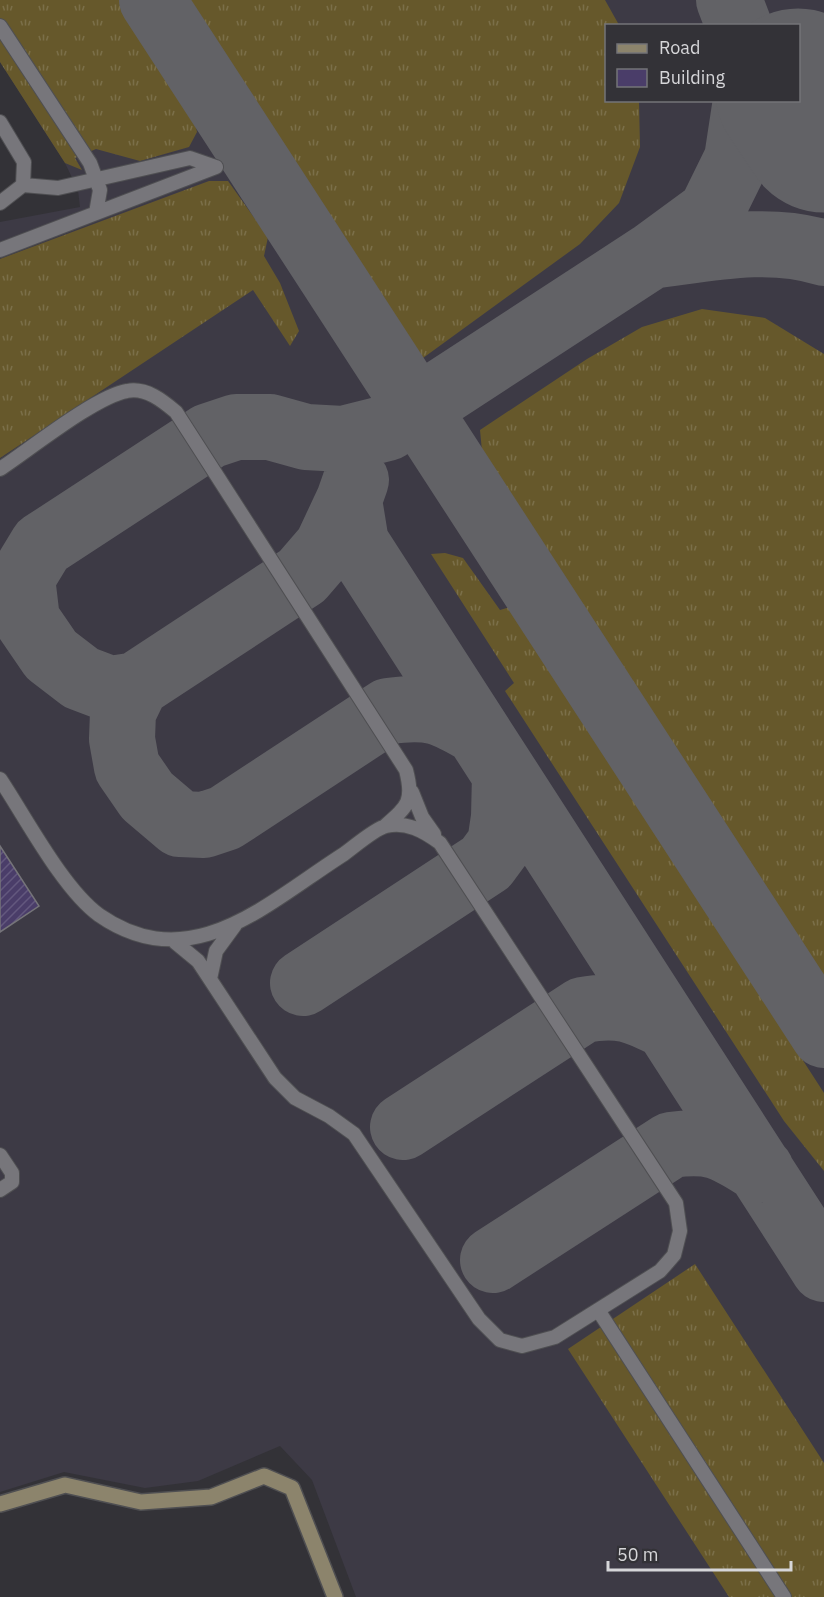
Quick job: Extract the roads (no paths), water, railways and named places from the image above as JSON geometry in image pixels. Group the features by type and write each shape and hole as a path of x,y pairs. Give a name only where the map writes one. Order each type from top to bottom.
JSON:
{"street":[{"path":"0,1504 65,1485 141,1502 211,1497 264,1476 292,1488 335,1597"}],"lane":[{"path":"0,26 90,164 100,190 96,213"},
{"path":"0,122 24,162 22,185"},
{"path":"0,203 22,185 58,188 190,158 216,167 0,250"},
{"path":"0,469 103,400 128,390 156,395 176,412 406,770 422,817 676,1203 680,1231 674,1255 660,1271 555,1337 522,1346 500,1340 480,1319 354,1134 329,1116 295,1098 275,1078 198,961 175,942"},
{"path":"0,779 69,884 98,914 135,935 175,942 206,936 235,925 385,826 405,809 412,792"},
{"path":"385,826 420,828 440,843"},
{"path":"210,980 216,951 235,925"},
{"path":"0,1155 12,1173 12,1182 0,1190"},
{"path":"598,1310 784,1597"}]}
